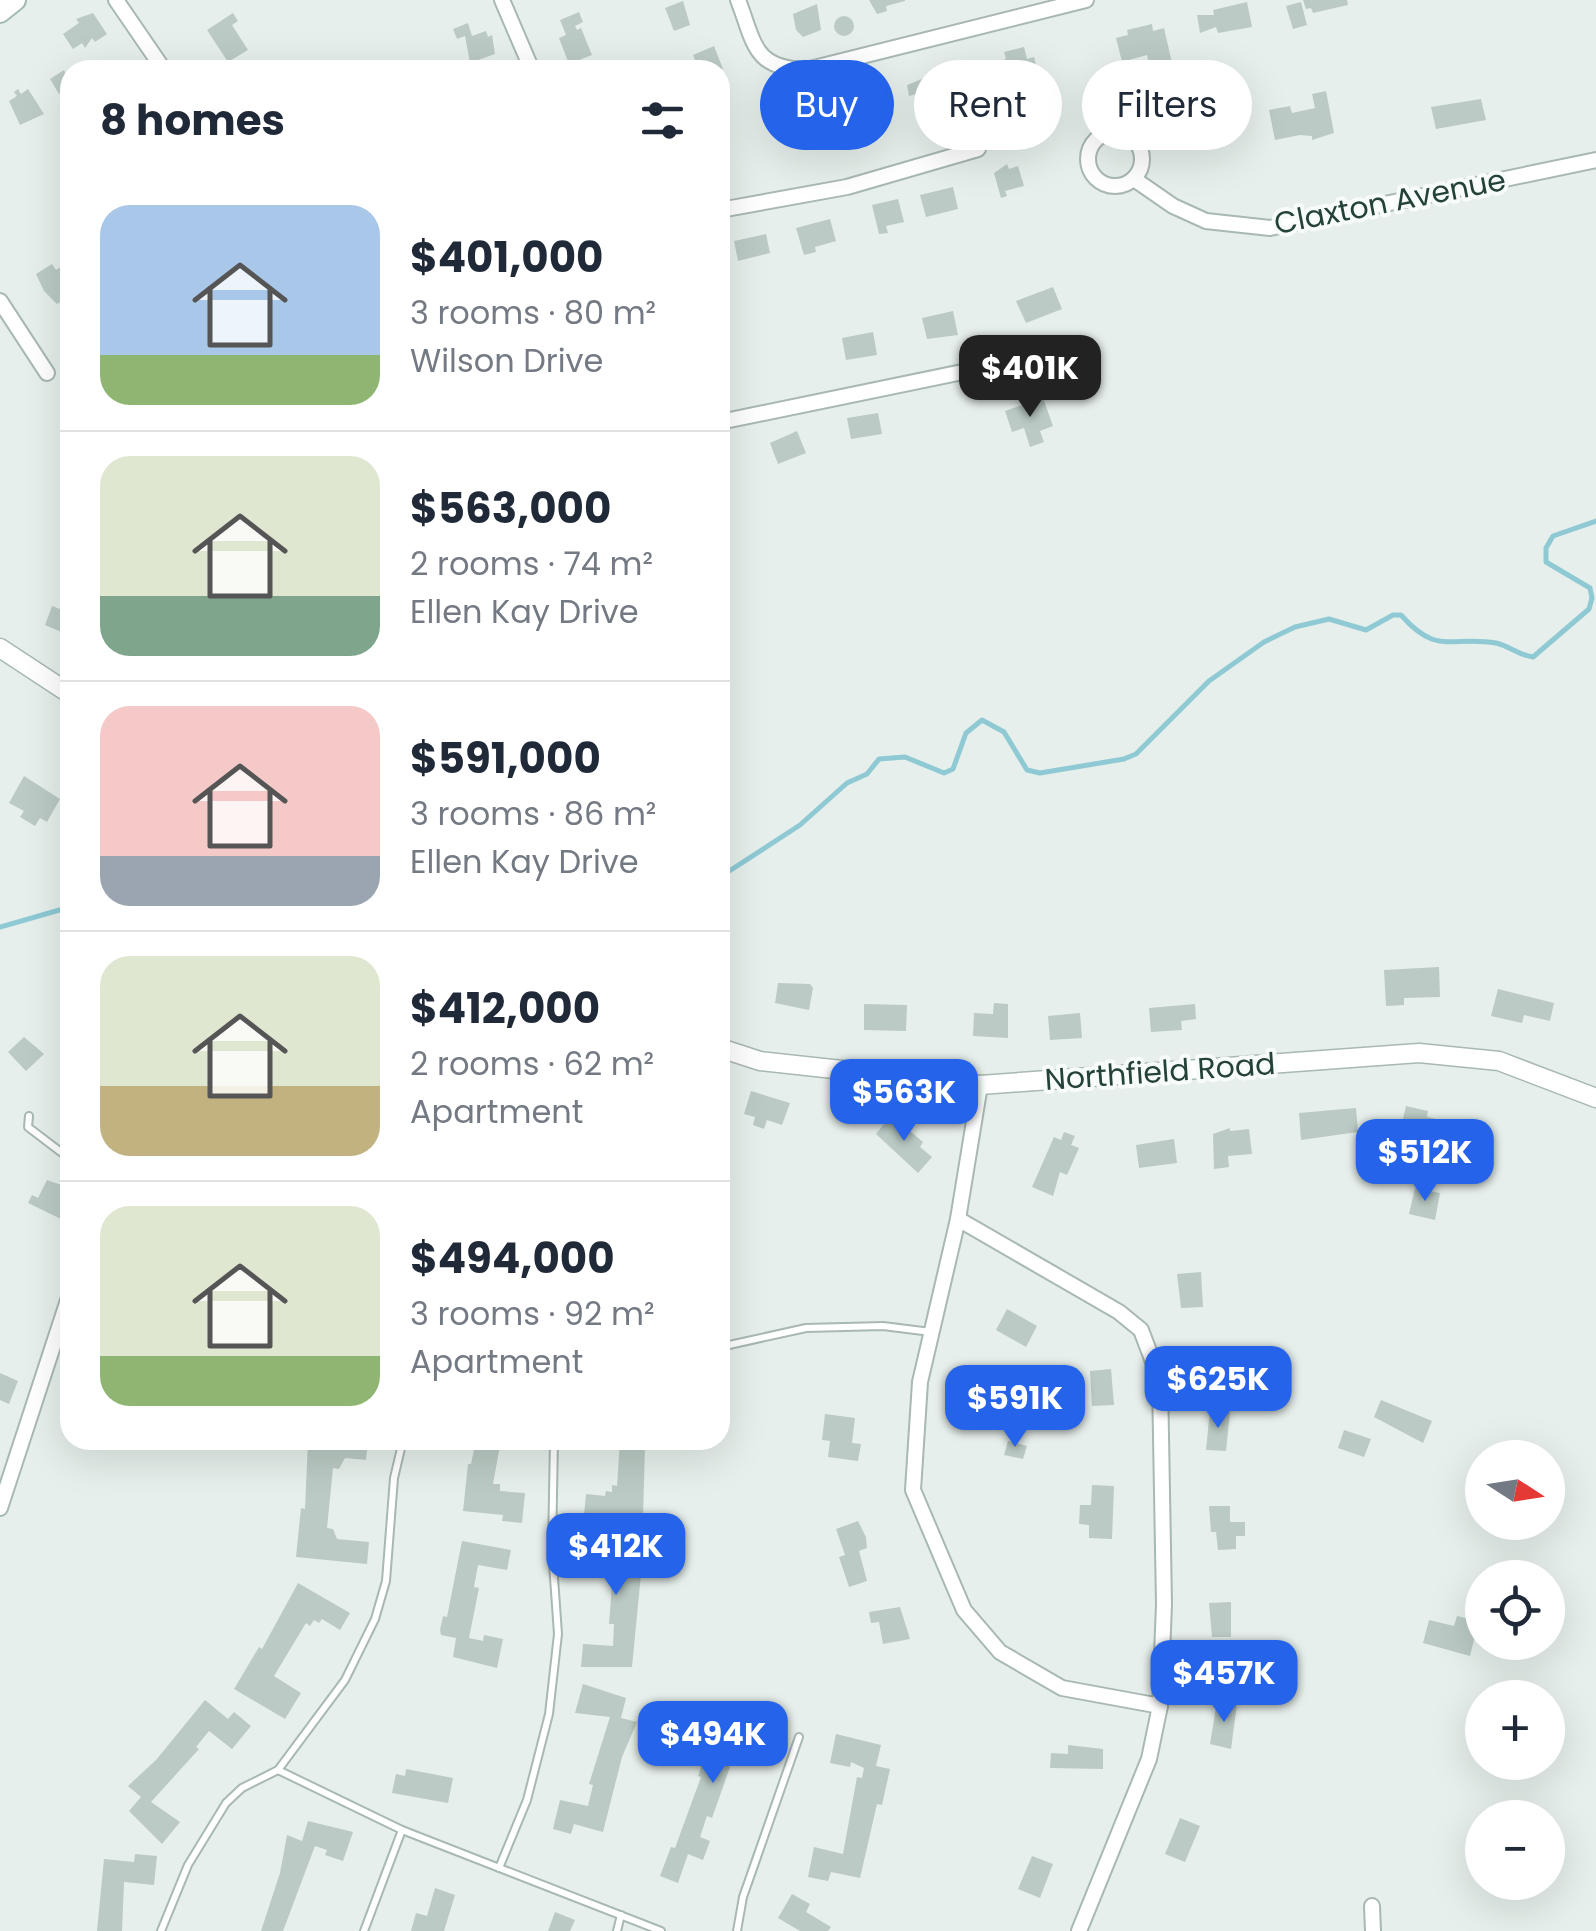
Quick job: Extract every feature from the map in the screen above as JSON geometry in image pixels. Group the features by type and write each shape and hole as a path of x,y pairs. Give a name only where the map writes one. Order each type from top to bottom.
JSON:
{"main road":[{"path":"0,12 15,0"}],"street":[{"path":"116,0 157,60"},
{"path":"502,0 528,60"},
{"path":"738,0 759,55 778,69 806,70 1086,0"},
{"path":"730,208 847,187 975,150"},
{"name":"Claxton Avenue","path":"1134,179 1206,222 1270,228 1596,160"},
{"path":"0,300 47,373"},
{"path":"730,420 1040,356"},
{"path":"0,648 60,684"},
{"name":"Northfield Road","path":"730,1052 760,1062 980,1085 1419,1054 1500,1061 1596,1098"},
{"path":"980,1085 958,1219 920,1382 913,1490 964,1610 1000,1652 1062,1688 1160,1706"},
{"path":"958,1219 1119,1312 1141,1330 1160,1380 1164,1604 1160,1706 1149,1759 1079,1931"},
{"path":"0,1508 60,1325"},
{"path":"1372,1906 1373,1931"}],"lane":[{"path":"29,1116 28,1127 34,1134 60,1152"},
{"path":"730,1345 806,1328 883,1326 932,1332"},
{"path":"161,1931 188,1864 226,1804 242,1788 278,1770 345,1680 375,1619 386,1581 400,1450"},
{"path":"499,1868 527,1800 549,1714 558,1634 552,1550 554,1450"},
{"path":"737,1931 743,1897 799,1737"},
{"path":"278,1770 402,1830 662,1931"},
{"path":"364,1931 402,1830"},
{"path":"616,1931 622,1916"}],"building":[{"path":"869,0 905,1 886,6 887,11 877,14"},
{"path":"1303,0 1347,0 1348,5 1313,13 1311,8 1306,9"},
{"path":"683,1 690,25 674,31 665,8"},
{"path":"1247,2 1252,27 1218,33 1216,27 1200,33 1197,15 1214,15 1213,10"},
{"path":"1301,2 1307,25 1293,29 1286,6"},
{"path":"817,4 821,30 803,37 796,30 793,14"},
{"path":"579,12 583,22 575,26 577,30 581,28 592,55 567,60 559,38 566,35 560,20"},
{"path":"93,13 107,34 95,42 92,38 85,48 82,43 73,49 63,34 79,23 76,19"},
{"path":"233,13 238,21 232,25 248,50 227,60 207,30"},
{"path":"844,16 854,26 844,36 834,26"},
{"path":"468,23 472,36 486,31 488,37 492,35 495,54 469,60 465,36 457,39 453,29"},
{"path":"1152,24 1153,31 1164,28 1171,60 1148,60 1147,55 1122,60 1116,38 1128,35 1127,30"},
{"path":"714,46 719,60 695,60 693,55"},
{"path":"1024,47 1027,59 1035,60 1002,60 1006,59 1004,52"},
{"path":"60,73 60,93 59,94 50,79"},
{"path":"914,82 914,95 909,96 907,85"},
{"path":"18,89 21,94 28,89 44,114 20,125 9,101 17,96 14,92"},
{"path":"1326,91 1334,133 1312,140 1312,136 1300,135 1275,140 1269,110 1290,106 1292,113 1315,108 1312,94"},
{"path":"1481,99 1486,120 1436,129 1431,107"},
{"path":"1007,164 1009,169 1018,166 1024,186 1005,191 1007,196 1001,198 994,173"},
{"path":"953,187 958,209 926,217 920,195"},
{"path":"898,199 904,222 886,226 888,233 879,234 872,205"},
{"path":"830,219 836,241 804,255 796,228"},
{"path":"766,234 770,253 738,261 734,241"},
{"path":"52,264 56,270 60,267 60,302 57,304 44,291 36,274"},
{"path":"1053,287 1062,309 1026,323 1016,301"},
{"path":"953,311 958,335 927,339 922,318"},
{"path":"873,332 877,355 846,360 842,338"},
{"path":"1043,398 1053,426 1040,431 1044,442 1030,447 1024,428 1012,432 1005,411"},
{"path":"878,413 882,434 851,439 847,418"},
{"path":"797,431 806,453 778,464 770,443"},
{"path":"52,606 60,609 60,631 45,625"},
{"path":"24,776 60,799 47,822 40,818 35,826 20,817 24,811 9,803"},
{"path":"1439,967 1440,997 1404,998 1404,1005 1386,1006 1384,970"},
{"path":"778,983 810,984 813,988 809,1010 775,1003"},
{"path":"1498,989 1554,1003 1550,1021 1524,1015 1522,1023 1491,1016"},
{"path":"994,1003 1008,1004 1008,1038 973,1036 974,1013 993,1014"},
{"path":"864,1004 907,1005 906,1031 864,1030"},
{"path":"1195,1004 1196,1019 1181,1021 1182,1030 1151,1032 1149,1008"},
{"path":"1080,1013 1082,1038 1050,1040 1048,1016"},
{"path":"24,1037 44,1054 26,1071 8,1052"},
{"path":"751,1091 790,1103 782,1125 767,1120 764,1129 753,1125 755,1117 744,1114"},
{"path":"1406,1106 1428,1111 1427,1117 1436,1119 1428,1152 1414,1149 1410,1168 1392,1164"},
{"path":"1356,1108 1358,1132 1301,1140 1299,1113"},
{"path":"891,1115 923,1142 920,1147 932,1157 918,1173 876,1134"},
{"path":"1230,1128 1249,1129 1252,1154 1228,1156 1229,1167 1214,1169 1213,1134"},
{"path":"1064,1132 1075,1136 1071,1145 1079,1148 1067,1175 1060,1172 1053,1196 1032,1187 1054,1137 1061,1140"},
{"path":"1174,1139 1177,1163 1139,1168 1136,1145"},
{"path":"47,1180 60,1185 60,1219 28,1203 32,1195 38,1198"},
{"path":"1415,1188 1440,1193 1435,1220 1409,1214"},
{"path":"1201,1272 1203,1307 1181,1308 1177,1274"},
{"path":"1007,1309 1037,1326 1026,1347 996,1330"},
{"path":"1111,1369 1114,1405 1092,1406 1090,1371"},
{"path":"0,1373 18,1381 9,1404 0,1400"},
{"path":"1381,1400 1432,1421 1423,1443 1374,1417"},
{"path":"1210,1410 1230,1412 1226,1451 1206,1450"},
{"path":"825,1414 855,1418 852,1443 861,1444 858,1461 828,1457 830,1441 822,1440"},
{"path":"1344,1430 1371,1439 1364,1457 1338,1448"},
{"path":"1008,1441 1027,1446 1023,1459 1004,1455"},
{"path":"308,1450 367,1450 366,1460 345,1458 339,1469 333,1468 327,1528 333,1529 337,1539 369,1542 367,1564 296,1557 301,1508 305,1509"},
{"path":"474,1450 499,1450 493,1484 500,1484 500,1491 525,1493 522,1523 502,1521 503,1515 463,1511"},
{"path":"619,1450 645,1450 643,1518 584,1516 586,1494 605,1496 606,1491 612,1492 612,1485 617,1486"},
{"path":"1092,1485 1114,1486 1112,1539 1089,1538 1089,1525 1079,1524 1080,1505 1091,1505"},
{"path":"1209,1506 1230,1506 1230,1522 1245,1522 1245,1536 1236,1536 1236,1549 1218,1550 1216,1532 1211,1532"},
{"path":"858,1521 866,1537 867,1548 859,1551 867,1581 849,1587 839,1557 845,1555 836,1529"},
{"path":"585,1532 605,1534 605,1540 644,1543 632,1667 581,1667 583,1644 613,1646 614,1624 609,1624 613,1572 608,1571 608,1566 583,1564"},
{"path":"462,1541 511,1550 507,1570 478,1565 474,1587 479,1588 469,1638 483,1641 484,1635 503,1639 497,1668 453,1657 456,1638 441,1635"},
{"path":"298,1583 350,1613 340,1630 322,1619 319,1623 314,1620 310,1626 306,1623 274,1676 301,1693 285,1719 234,1689 259,1647 262,1649"},
{"path":"1231,1602 1231,1637 1212,1637 1209,1603"},
{"path":"900,1607 910,1639 883,1644 879,1622 871,1623 869,1612"},
{"path":"1457,1616 1465,1618 1465,1655 1423,1643 1429,1620 1454,1626"},
{"path":"583,1684 626,1698 621,1718 637,1722 622,1757 603,1832 574,1824 571,1834 553,1829 560,1800 588,1806 593,1785 589,1784 610,1717 575,1713"},
{"path":"205,1700 228,1719 234,1712 251,1726 232,1749 209,1731 196,1747 199,1749 151,1802 180,1822 162,1844 129,1811 141,1797 128,1786 156,1760"},
{"path":"1217,1701 1237,1704 1231,1749 1210,1744"},
{"path":"717,1714 753,1727 755,1722 773,1728 763,1756 740,1747 738,1753 732,1751 712,1818 707,1816 700,1837 710,1841 703,1860 688,1854 678,1883 660,1876 671,1847 675,1848 701,1777 698,1776 705,1757 701,1756"},
{"path":"836,1734 881,1745 876,1766 890,1769 882,1805 877,1804 860,1878 831,1872 828,1881 808,1877 814,1847 843,1854 857,1777 862,1778 864,1768 851,1762 850,1767 830,1763"},
{"path":"1068,1745 1103,1749 1103,1769 1050,1768 1051,1753 1068,1754"},
{"path":"406,1769 453,1778 448,1803 392,1793 396,1774 405,1776"},
{"path":"1180,1818 1200,1826 1185,1862 1165,1854"},
{"path":"308,1821 353,1832 343,1861 325,1855 327,1850 315,1846 283,1931 261,1931 280,1873 287,1835 302,1841"},
{"path":"135,1854 157,1856 154,1885 124,1882 122,1931 97,1931 104,1859 134,1862"},
{"path":"1032,1856 1053,1864 1040,1898 1018,1889"},
{"path":"435,1888 455,1895 444,1931 411,1931 416,1913 427,1916"},
{"path":"792,1894 810,1904 806,1912 831,1927 828,1931 800,1931 778,1918"},
{"path":"555,1912 575,1920 570,1931 548,1931"}],"waterway":[{"path":"730,870 800,825 847,783 867,774 879,759 905,757 944,773 953,769 966,733 982,720 1004,732 1027,770 1040,773 1136,754 1209,681 1264,642 1295,627 1329,619 1366,630 1393,615 1401,615 1435,640 1496,643 1533,657 1589,609 1592,598 1590,588 1546,562 1546,548 1553,536 1596,521"},
{"path":"0,927 60,910"}]}
